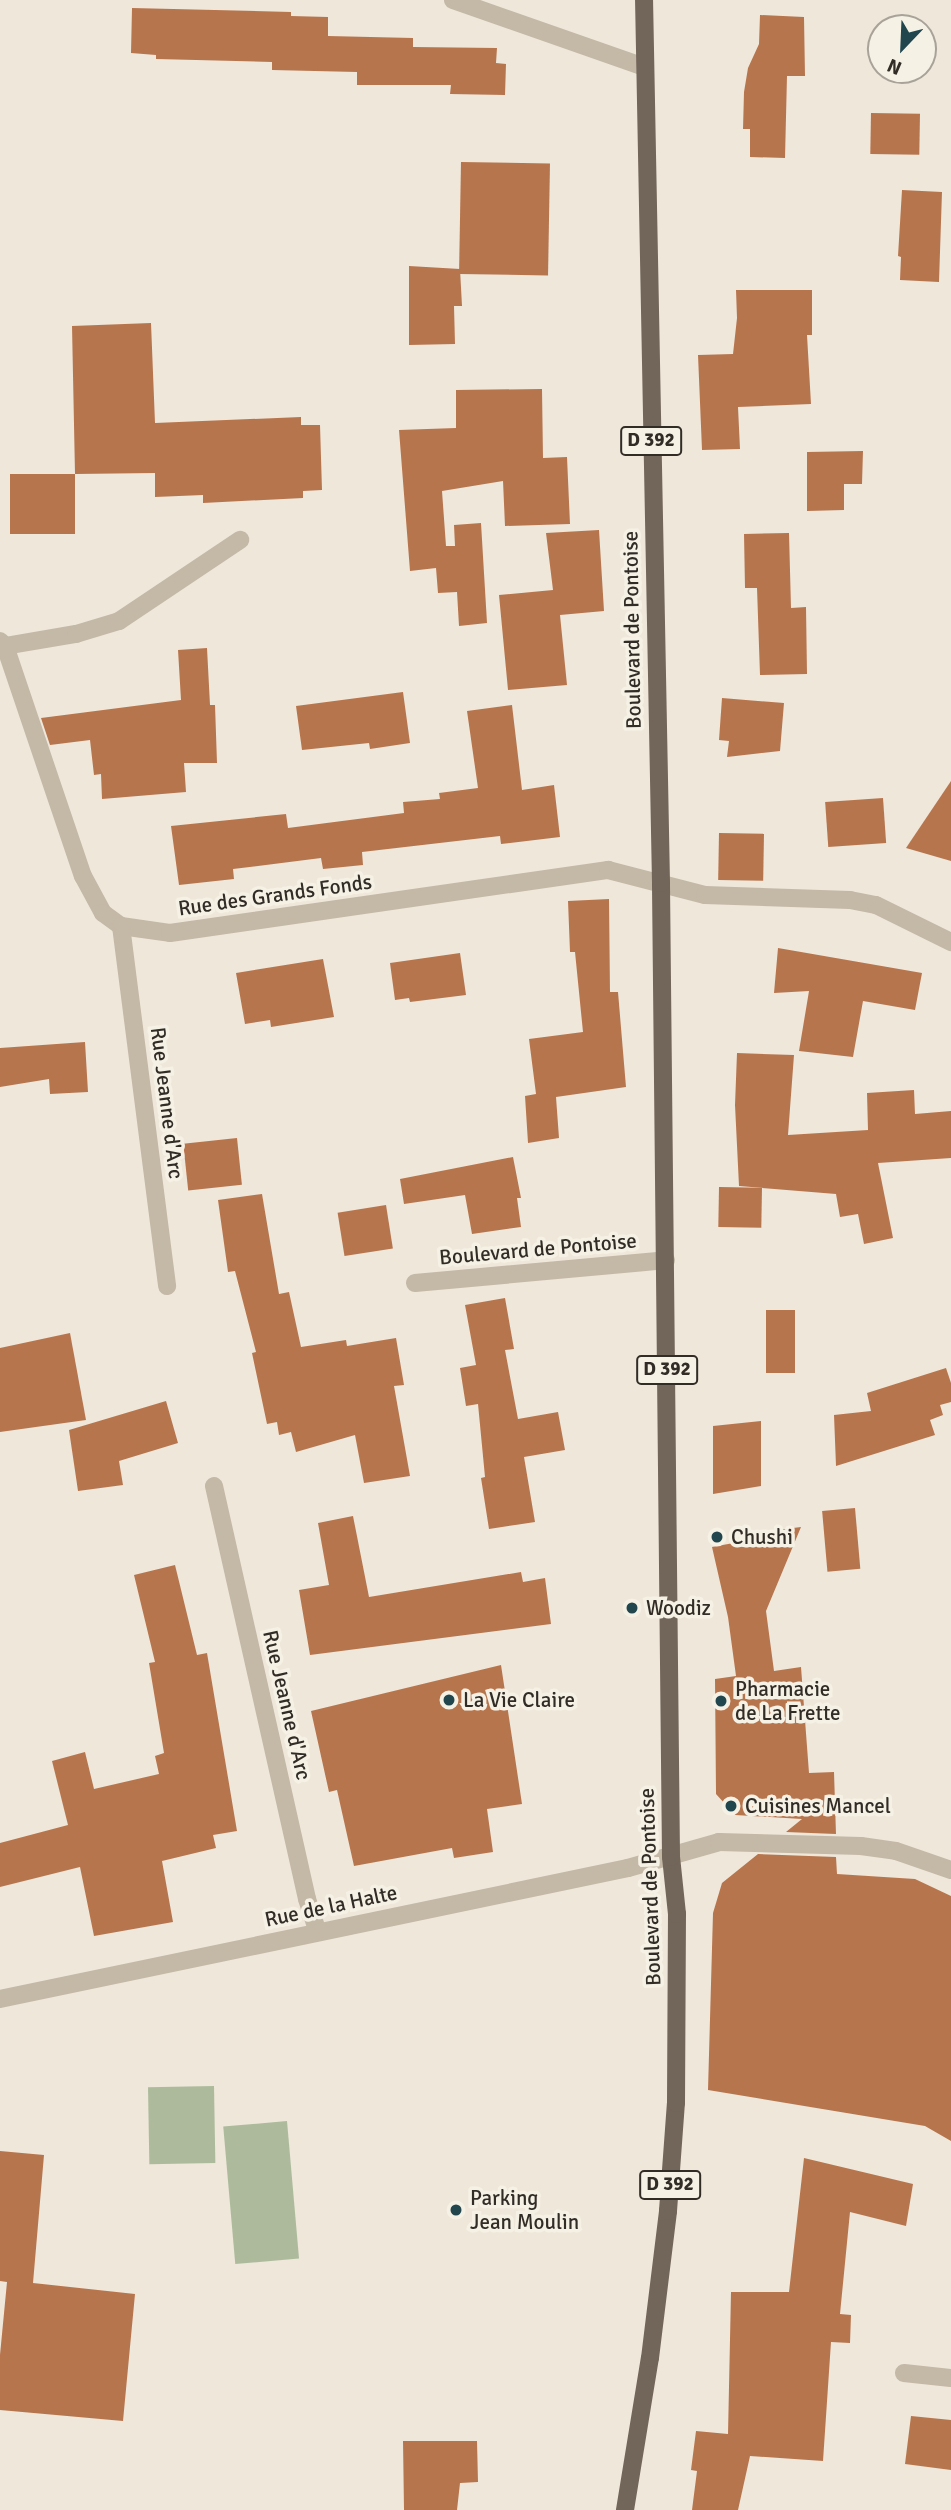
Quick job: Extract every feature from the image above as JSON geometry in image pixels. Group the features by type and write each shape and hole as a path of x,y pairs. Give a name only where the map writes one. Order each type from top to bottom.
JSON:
{"main road":[{"name":"Boulevard de Pontoise","path":"625,2510 650,2358 668,2211 676,2103 677,1914 671,1857 661,883 644,0"}],"street":[{"path":"453,0 644,67"},
{"path":"121,926 103,913 83,876 2,644 76,634 119,621 240,540"},
{"name":"Rue des Grands Fonds","path":"121,926 170,933 608,870 705,894 850,900 876,905 951,942"},
{"name":"Rue Jeanne d'Arc","path":"121,926 167,1286"},
{"name":"Boulevard de Pontoise","path":"415,1283 666,1260"},
{"name":"Rue Jeanne d'Arc","path":"214,1486 307,1899 318,1932"},
{"name":"Rue de la Halte","path":"0,1999 671,1857 719,1842 824,1843 896,1851 951,1870"},
{"path":"904,2373 951,2378"}],"green space":[{"path":"214,2086 215,2163 149,2164 148,2087"},
{"path":"287,2121 299,2258 235,2264 223,2127"}],"building":[{"path":"132,8 291,12 291,16 328,17 328,36 413,38 413,47 497,48 496,63 506,64 505,95 450,94 451,85 357,85 357,72 272,70 272,62 156,59 156,55 131,53"},
{"path":"760,15 804,17 805,76 787,76 785,158 750,157 750,129 743,129 744,92 748,68 759,44"},
{"path":"871,113 920,114 919,155 870,154"},
{"path":"461,162 550,164 548,276 459,274"},
{"path":"902,190 942,192 939,282 900,280 901,257 898,256"},
{"path":"409,266 460,269 462,306 454,306 455,344 409,345"},
{"path":"736,290 812,290 812,335 807,335 811,404 738,407 740,449 702,450 698,355 733,354 737,318"},
{"path":"151,323 155,423 301,417 301,425 320,425 322,490 303,491 303,498 203,503 203,495 155,497 155,473 75,474 72,326"},
{"path":"542,389 543,458 567,457 570,524 505,526 503,481 442,491 446,546 455,546 454,525 481,523 487,623 459,626 457,592 438,593 436,568 410,571 399,430 456,428 456,390"},
{"path":"863,451 862,484 844,484 844,510 807,511 807,452"},
{"path":"10,474 75,474 75,534 10,534"},
{"path":"599,530 604,611 560,615 567,685 508,690 499,595 553,590 546,533"},
{"path":"789,533 791,608 806,607 807,674 760,675 757,588 745,588 744,534"},
{"path":"207,648 210,705 215,705 217,763 184,763 186,792 102,799 101,774 94,775 90,740 50,745 41,718 181,700 178,650"},
{"path":"403,692 410,743 370,749 369,743 302,750 296,706"},
{"path":"722,698 784,703 780,751 727,757 729,741 719,740"},
{"path":"512,705 522,790 554,785 560,837 501,844 500,836 362,852 363,865 323,869 321,858 233,869 234,879 179,885 171,826 286,814 288,828 404,813 403,802 440,799 439,793 478,788 467,711"},
{"path":"951,781 951,861 906,848"},
{"path":"883,798 886,843 828,847 825,802"},
{"path":"719,833 764,834 763,881 718,880"},
{"path":"609,899 610,992 618,992 626,1087 556,1097 559,1138 528,1143 525,1096 536,1094 529,1039 583,1032 575,952 570,952 568,901"},
{"path":"778,948 922,973 915,1010 863,1001 853,1057 799,1051 809,991 774,993"},
{"path":"460,953 466,995 410,1002 409,998 395,1000 390,963"},
{"path":"323,959 334,1017 271,1027 270,1020 245,1024 236,973"},
{"path":"85,1042 88,1092 50,1094 49,1079 0,1087 0,1048"},
{"path":"737,1053 794,1055 788,1135 868,1130 867,1093 914,1090 915,1114 951,1111 951,1158 878,1163 893,1238 864,1244 858,1214 840,1217 836,1194 739,1186 735,1105"},
{"path":"237,1138 242,1185 188,1190 183,1144"},
{"path":"513,1157 521,1198 517,1198 521,1227 472,1234 465,1195 404,1204 400,1179"},
{"path":"719,1187 762,1188 761,1228 718,1227"},
{"path":"262,1194 279,1294 289,1292 301,1347 346,1340 347,1346 396,1338 404,1385 394,1386 410,1476 364,1483 355,1435 296,1452 291,1432 279,1435 277,1422 267,1424 252,1353 256,1352 235,1271 228,1272 218,1200"},
{"path":"386,1205 393,1248 344,1256 338,1213"},
{"path":"505,1298 514,1349 505,1350 518,1419 558,1412 565,1450 524,1457 535,1522 489,1529 481,1478 485,1477 478,1404 466,1406 460,1368 476,1365 465,1305"},
{"path":"766,1310 795,1310 795,1373 766,1373"},
{"path":"70,1333 86,1420 0,1432 0,1348"},
{"path":"946,1368 951,1383 951,1402 940,1405 943,1415 930,1420 935,1435 836,1466 834,1415 871,1411 867,1393"},
{"path":"166,1401 178,1443 119,1461 123,1485 78,1491 69,1430"},
{"path":"761,1421 761,1486 713,1494 713,1426"},
{"path":"855,1508 860,1569 827,1572 822,1511"},
{"path":"353,1516 369,1597 521,1572 523,1582 545,1578 551,1624 310,1655 299,1590 329,1585 318,1523"},
{"path":"801,1527 766,1611 774,1671 801,1667 809,1773 834,1772 836,1834 786,1832 802,1819 735,1815 716,1794 715,1679 736,1676 728,1617 712,1547 755,1539 754,1533"},
{"path":"175,1565 197,1655 207,1653 237,1831 213,1835 216,1848 162,1861 173,1922 94,1936 80,1867 0,1887 0,1843 68,1825 52,1761 85,1752 94,1789 159,1774 155,1756 164,1753 149,1663 155,1662 134,1575"},
{"path":"501,1665 522,1804 487,1809 493,1852 454,1858 452,1848 354,1866 337,1790 329,1792 311,1711"},
{"path":"758,1854 836,1857 837,1874 915,1879 951,1896 951,2141 925,2126 708,2090 713,1913 722,1883"},
{"path":"0,2151 44,2155 33,2283 135,2294 123,2421 0,2410 0,2355 7,2282 0,2281"},
{"path":"804,2158 913,2184 906,2226 850,2212 840,2314 851,2315 850,2343 831,2342 823,2461 750,2456 738,2510 692,2510 697,2471 691,2470 696,2431 728,2434 731,2292 789,2292"},
{"path":"911,2416 951,2420 951,2470 905,2464"},
{"path":"403,2441 477,2441 478,2482 460,2483 457,2510 404,2510"}],"place":[{"name":"Chushi","path":"717,1537"},
{"name":"Woodiz","path":"632,1608"},
{"name":"La Vie Claire","path":"449,1700"},
{"name":"Pharmacie de La Frette","path":"721,1701"},
{"name":"Cuisines Mancel","path":"731,1806"},
{"name":"Parking Jean Moulin","path":"456,2210"}]}
